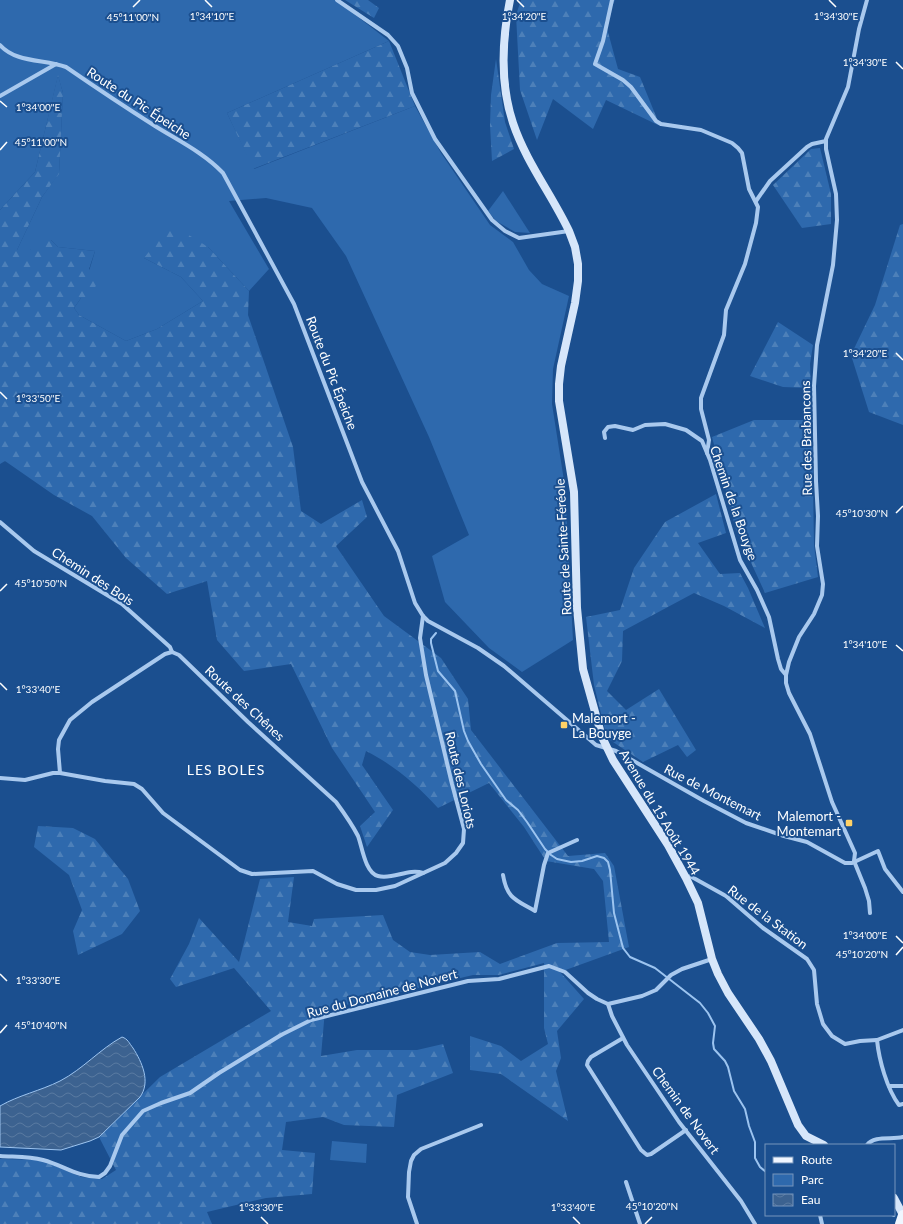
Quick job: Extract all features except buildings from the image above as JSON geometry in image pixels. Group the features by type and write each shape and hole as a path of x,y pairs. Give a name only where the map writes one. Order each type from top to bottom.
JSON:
{"main road":[{"name":"Route de Sainte-Féréole","path":"510,0 505,25 504,61 507,102 513,124 522,144 569,231 575,247 578,264 578,281 575,303 561,366 559,401 574,492 577,608 583,669 602,737 607,749"},
{"name":"Avenue du 15 Août 1944","path":"607,749 668,845 686,878 698,903 712,959 728,993 759,1039 771,1061 798,1125 813,1143"},
{"path":"898,1200 901,1220"}],"street":[{"path":"337,0 388,35 398,46 407,68 412,93 435,139 492,220 505,231 519,238 569,231"},
{"path":"612,0 603,41 595,64 632,87 656,121 661,124 701,130 732,143 738,148 742,153 749,189 758,207 756,223 745,264 726,310 724,334 701,398 701,409 709,440 707,453"},
{"name":"Rue des Brabancons","path":"867,0 859,29 848,87 826,141 826,149 836,194 837,220 833,266 817,345 814,386 818,516 817,546 823,584 822,595 814,614 799,637 789,662 786,675 789,693 810,734 832,802 855,853 854,862 865,888 870,913"},
{"name":"Route du Pic Épeiche","path":"0,45 15,56 66,67 156,127 201,154 216,166 223,174 294,304 362,482 398,551 415,603 423,616 428,621 478,648 504,666 596,745 607,749"},
{"path":"0,96 56,64"},
{"path":"756,201 770,182 807,147 812,144 826,141"},
{"name":"Chemin de la Bouyge","path":"605,438 604,432 608,427 615,426 633,430 645,425 665,424 686,430 702,441 740,560 757,590 769,617 778,659 781,669 786,675"},
{"name":"Chemin des Bois","path":"0,522 34,551 122,604 170,646 172,652"},
{"name":"Route des Loriots","path":"0,778 25,780 52,773 60,773 105,781 134,784 142,789 163,813 240,870 252,874 313,871 337,884 356,890 376,890 395,886 445,863 456,853 463,842 464,829 426,675 420,638 423,616"},
{"path":"60,773 58,749 59,740 70,720 92,702 165,654 172,652"},
{"name":"Route des Chênes","path":"172,652 179,655 248,722 336,802 358,836 370,870 376,876 385,877 416,871 423,873"},
{"name":"Rue de Montemart","path":"607,749 616,751 746,823 807,842 845,863 854,862"},
{"path":"503,875 505,887 509,894 535,911 544,865 548,853 577,840"},
{"path":"854,862 878,852 885,869 903,892"},
{"name":"Rue de la Station","path":"686,878 690,876 726,896 763,928 807,959 814,970 817,1004 823,1024 832,1036 845,1044 877,1040"},
{"path":"608,1004 642,996 656,990 671,975 682,969 712,959"},
{"name":"Rue du Domaine de Novert","path":"0,1156 33,1157 45,1160 82,1176 99,1177 105,1173 110,1166 122,1135 143,1111 160,1103 190,1093 268,1043 311,1020 336,1013 468,981 499,979 550,966 565,972 588,993 608,1004"},
{"name":"Chemin de Novert","path":"608,1004 623,1038 686,1130 741,1201 755,1224"},
{"path":"903,1030 877,1040 886,1078 894,1099 899,1105 903,1104"},
{"path":"623,1038 591,1057 587,1065 641,1150 647,1155 651,1154 686,1130"},
{"path":"889,1086 903,1086"},
{"path":"417,1224 408,1197 408,1172 414,1155 421,1149 481,1125"},
{"path":"868,1144 877,1139 903,1138"},
{"path":"626,1182 640,1224"}],"green space":[{"path":"0,0 336,0 389,41 227,113 254,169 415,106 441,153 490,225 513,242 529,270 542,284 569,296 553,369 552,404 565,487 573,640 522,672 489,648 445,602 432,556 469,535 429,437 346,256 312,208 266,198 229,201 269,269 249,291 208,247 144,258 181,277 203,301 157,329 126,341 79,315 74,308 81,298 95,251 58,247 51,240 30,250 17,250 42,197 59,173 63,93 58,76 35,172 0,210"},
{"path":"345,0 368,0 379,8 374,18"},
{"path":"521,0 615,0 605,21 618,69 640,77 660,126 606,100 593,129 553,99 537,140 520,90 516,15"},
{"path":"389,41 415,106 253,169 227,113"},
{"path":"496,59 505,122 514,149 492,161 490,125 491,95"},
{"path":"58,75 63,93 59,174 42,197 17,250 30,250 38,238 51,240 58,247 95,251 89,269 99,279 91,296 81,298 74,308 79,315 126,341 157,329 203,301 181,277 144,258 171,224 208,247 249,291 248,315 293,447 301,511 321,524 362,500 367,517 336,546 384,616 441,658 468,699 471,730 568,856 605,853 614,866 629,947 560,972 584,999 557,1031 561,1058 556,1071 568,1121 501,1074 470,1070 470,1036 501,1046 521,1061 548,1044 544,1028 544,963 499,975 473,975 325,1010 321,1056 357,1050 417,1050 443,1044 453,1073 397,1095 394,1127 344,1125 323,1117 286,1122 282,1150 315,1153 312,1194 266,1198 207,1212 212,1224 0,1224 0,1159 41,1160 81,1177 102,1179 116,1170 99,1137 160,1077 271,1011 234,968 176,987 170,979 189,944 199,918 239,962 260,879 294,877 288,922 312,926 314,919 383,915 393,940 410,952 430,955 480,952 500,964 557,943 609,942 603,881 594,869 546,861 524,827 489,783 438,808 405,776 366,751 362,765 393,810 367,847 360,826 375,812 332,748 291,664 244,671 217,640 207,581 167,594 126,558 92,516 54,495 5,461 0,464 0,210 35,172"},
{"path":"820,148 831,194 831,224 802,228 773,185 811,149"},
{"path":"503,191 530,233 515,232 496,221 488,211"},
{"path":"903,224 903,425 869,412 851,355 875,305 900,225"},
{"path":"778,322 813,345 810,364 811,388 783,387 750,376"},
{"path":"754,420 812,420 814,545 818,577 765,593 736,530 712,437"},
{"path":"716,494 726,533 698,543 720,574 740,573 765,628 724,606 694,593 623,631 622,661 607,691 626,710 659,689 696,750 687,757 678,745 643,762 607,738 594,685 586,617 620,610 634,568 665,522"},
{"path":"38,826 73,828 95,839 128,879 140,911 122,934 78,955 73,931 82,910 69,875 34,847"},
{"path":"332,1141 367,1144 366,1163 330,1160"}],"water":[{"path":"122,1037 128,1041 139,1059 144,1072 145,1085 140,1097 99,1137 61,1150 0,1147 0,1106 60,1081"}],"waterway":[{"path":"436,633 431,639 431,643 438,671 455,691 464,731 468,741 481,764 506,800 518,810 545,849 557,859 571,862 582,861 597,856 604,858 608,862 614,913 623,948 630,957 655,968 700,1003 708,1013 715,1026 713,1043 714,1049 725,1061 728,1067 734,1091 745,1109 755,1142 755,1158 760,1167 765,1171"}],"place":[{"name":"Malemort - La Bouyge","path":"564,725"},
{"name":"Malemort - Montemart","path":"849,823"}],"district":[{"name":"LES BOLES","path":"226,770"}]}
